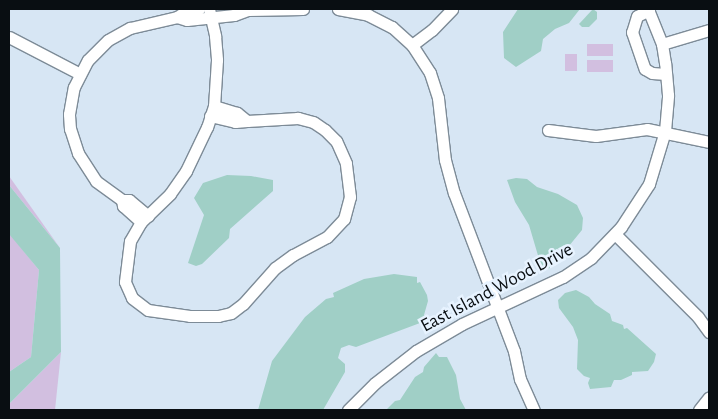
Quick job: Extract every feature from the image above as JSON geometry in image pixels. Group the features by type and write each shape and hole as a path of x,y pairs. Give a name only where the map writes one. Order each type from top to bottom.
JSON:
{"street":[{"path":"145,219 129,200 122,200 103,187 90,174 73,140 70,114 71,100 80,74 97,50 120,32 177,17 186,11 199,9"},
{"path":"177,17 187,20 210,13 234,15 247,9 303,9"},
{"path":"338,9 358,12 382,22 412,45 426,66 436,89 449,176 514,351 520,379 534,410"},
{"path":"412,45 432,30 452,9"},
{"path":"648,9 637,16 632,32 645,69 666,74"},
{"name":"East Island Wood Drive","path":"348,410 375,383 416,350 462,324 562,278 591,258 616,234 632,214 648,184 665,132 666,74 662,44 648,9"},
{"path":"210,13 217,60 212,111 201,143 186,171 170,194 145,219 130,240 125,282 132,298 140,305 158,313 200,316 218,316 231,313 243,304 275,268 293,255 327,236 344,219 350,197 346,163 341,149 325,130 313,122 298,118 235,122 212,111"},
{"path":"662,44 709,30"},
{"path":"9,37 80,74"},
{"path":"548,130 596,136 647,130 709,142"},
{"path":"616,234 698,317 709,332"},
{"path":"699,410 709,396"}],"shaded area":[{"path":"518,9 580,9 569,23 555,29 543,39 541,51 516,67 504,58 503,32"},
{"path":"593,9 597,12 597,19 589,27 582,27 579,24"},
{"path":"587,44 613,44 613,56 587,56"},
{"path":"565,54 577,54 577,71 565,71"},
{"path":"587,60 613,60 613,72 587,72"},
{"path":"227,175 251,176 273,180 273,191 230,229 229,238 202,264 196,266 188,263 204,215 194,198 203,183"},
{"path":"9,176 60,248 9,185"},
{"path":"516,178 527,179 537,187 558,194 577,205 583,218 582,230 551,268 542,269 529,225 515,202 507,180"},
{"path":"9,185 60,248 61,352 9,404 9,372 31,357 39,270 9,234"},
{"path":"9,233 39,270 31,357 9,372"},
{"path":"394,274 417,277 417,283 420,282 427,295 428,301 424,315 428,320 356,347 349,345 341,348 338,358 345,364 345,372 323,410 258,410 272,361 305,317 326,299 334,297 333,293 364,279"},
{"path":"576,290 589,297 595,304 610,314 612,321 623,325 624,329 627,328 656,354 654,362 648,371 632,372 632,375 621,380 614,380 611,387 590,389 588,383 590,378 584,376 577,369 578,340 573,327 559,308 558,300 565,293"},
{"path":"61,352 55,410 9,410 9,404"},
{"path":"436,353 439,357 447,357 456,375 460,399 466,410 386,410 395,401 400,400 415,377 423,372 424,367"}]}
